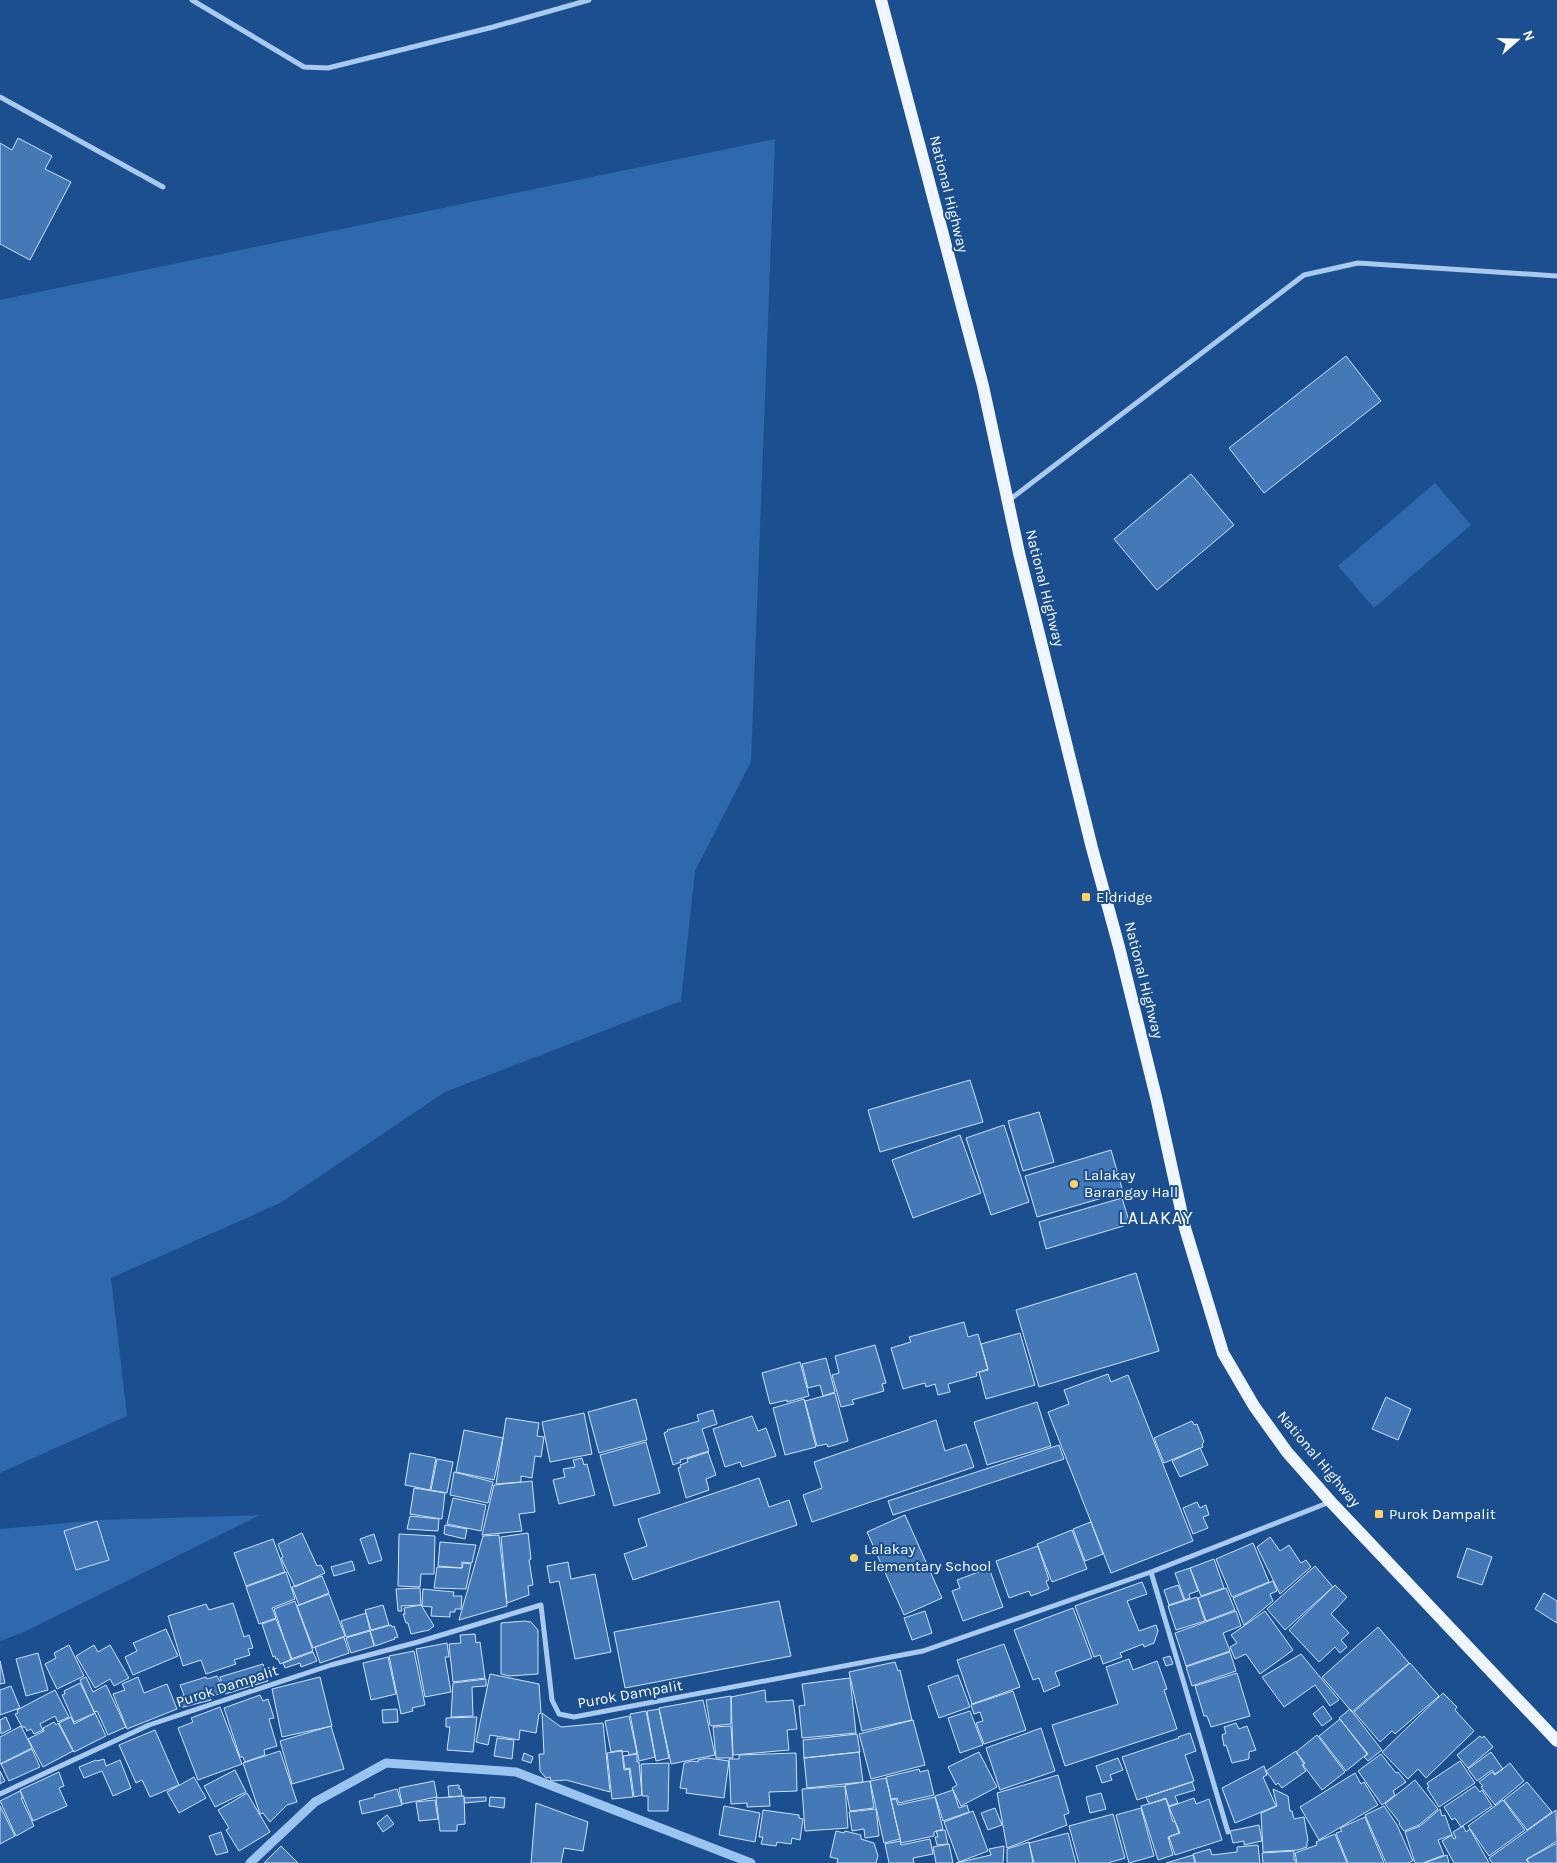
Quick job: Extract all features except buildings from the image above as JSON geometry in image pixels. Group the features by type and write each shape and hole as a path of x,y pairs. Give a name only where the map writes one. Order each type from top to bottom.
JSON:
{"main road":[{"name":"National Highway","path":"881,0 983,386 1007,502 1092,848 1122,956 1185,1228 1223,1353 1254,1406 1282,1444 1331,1502 1557,1742"}],"street":[{"path":"192,0 304,67 328,68 493,27 590,0"},
{"path":"0,97 163,187"},
{"path":"1007,502 1304,275 1358,263 1557,276"},
{"name":"Purok Dampalit","path":"0,1794 149,1726 331,1665 418,1642 541,1605 552,1700 559,1714 574,1717 923,1651 1151,1572 1331,1502"},
{"path":"1151,1572 1228,1832"}],"shaded area":[{"path":"775,139 751,762 695,871 681,1001 445,1092 280,1203 111,1278 127,1416 0,1473 0,300"},
{"path":"1435,483 1471,525 1374,608 1338,566"},
{"path":"260,1515 22,1633 0,1641 0,1529 100,1520"}],"waterway":[{"path":"250,1863 315,1802 386,1763 516,1772 751,1863"}],"place":[{"name":"Eldridge","path":"1086,897"},
{"name":"Lalakay Barangay Hall","path":"1074,1184"},
{"name":"Purok Dampalit","path":"1379,1514"},
{"name":"Lalakay Elementary School","path":"854,1558"}],"district":[{"name":"LALAKAY","path":"1156,1218"}]}
